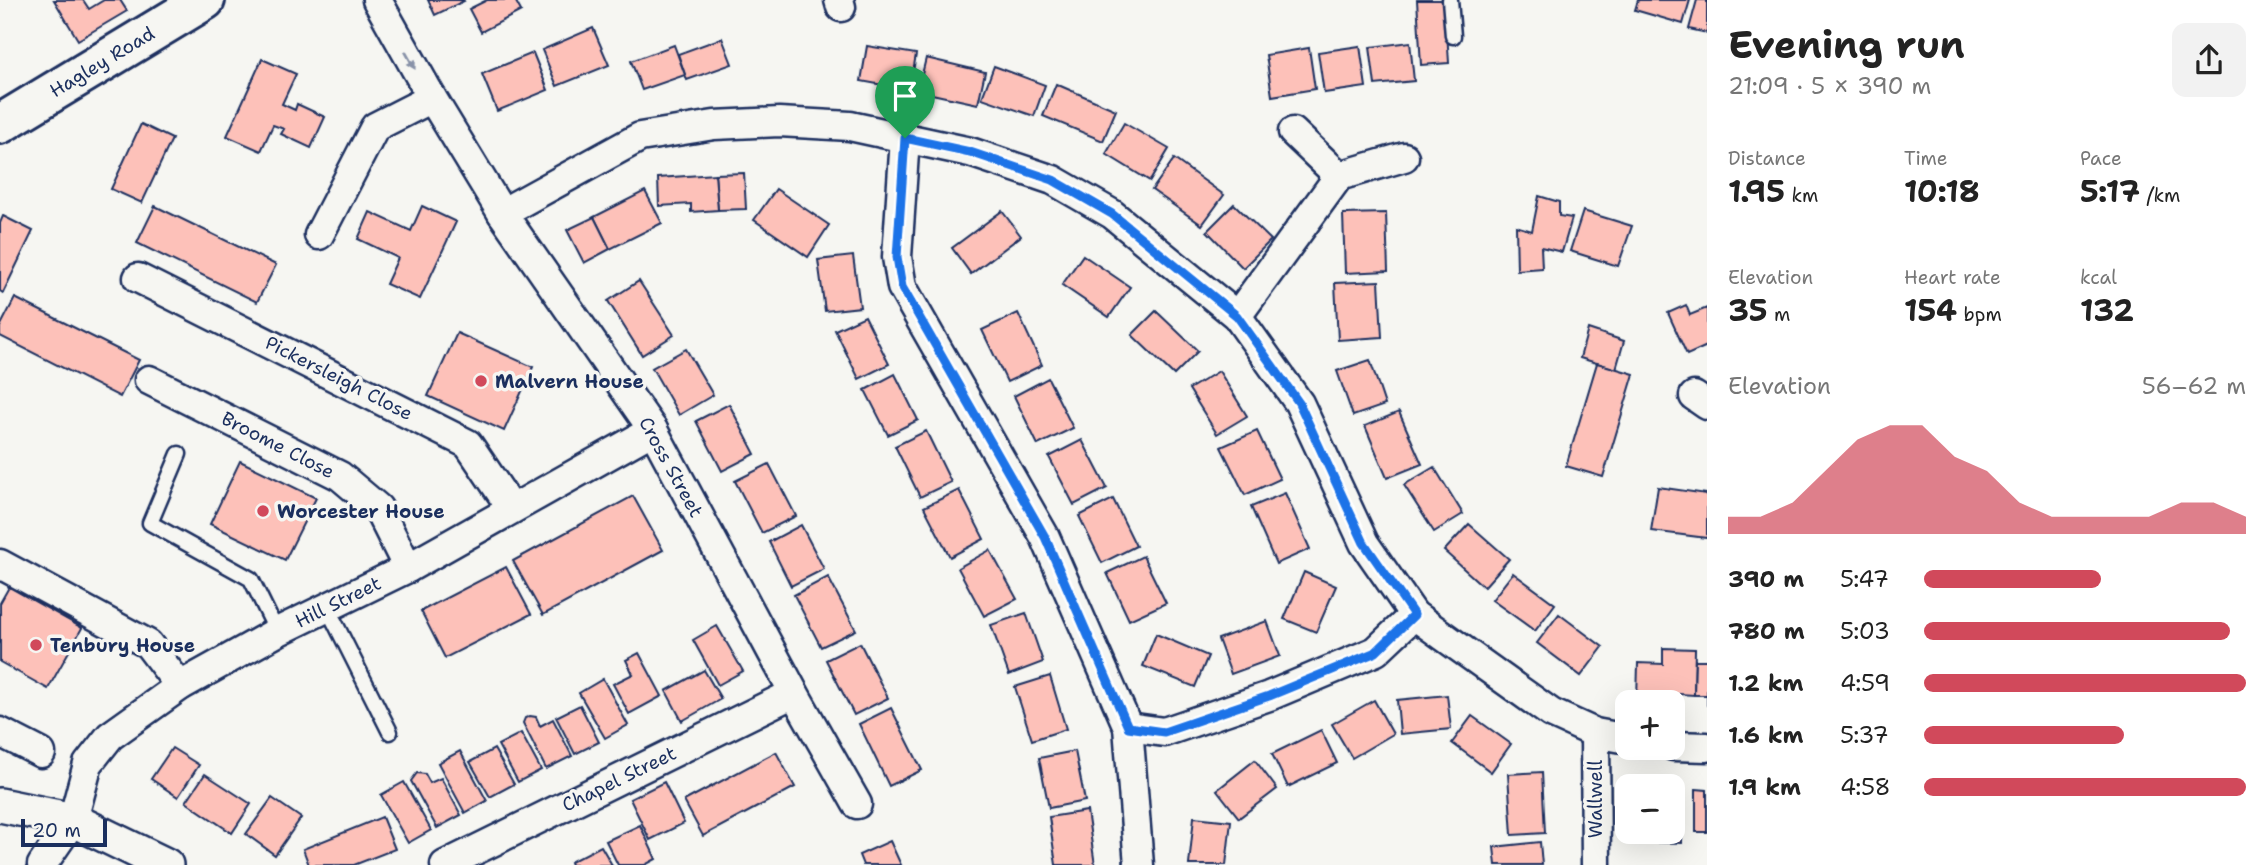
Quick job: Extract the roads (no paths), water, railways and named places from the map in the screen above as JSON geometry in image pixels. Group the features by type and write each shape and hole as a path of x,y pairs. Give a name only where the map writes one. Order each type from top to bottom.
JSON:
{"main road":[{"name":"Hagley Road","path":"0,124 205,0"}],"street":[{"name":"Cross Street","path":"377,0 432,98 502,213 653,430 794,693 857,804"},
{"path":"319,235 375,127 432,98"},
{"path":"502,213 639,137 714,125 779,122 850,126 970,152 1053,180 1112,214 1237,316 1299,403 1364,543 1414,615 1551,713 1595,733 1615,737"},
{"path":"1293,132 1339,176"},
{"path":"905,138 897,257 902,287 1045,537 1128,727 1139,865"},
{"path":"1237,316 1339,176 1404,157"},
{"name":"Pickersleigh Close","path":"138,278 468,444 512,509"},
{"name":"Broome Close","path":"149,380 340,476 378,508 408,568"},
{"name":"Hill Street","path":"74,820 88,764 110,736 180,686 277,632 408,568 653,430"},
{"path":"0,564 148,644 180,686"},
{"path":"1128,727 1164,732 1269,696 1376,652 1414,615"},
{"name":"Chapel Street","path":"445,865 794,693"},
{"path":"0,732 41,753"},
{"name":"Wallwell","path":"1595,733 1596,865"},
{"path":"1685,746 1707,747"},
{"path":"0,805 74,820 166,865"},
{"path":"42,865 74,820"}],"lane":[{"path":"1450,0 1453,36"},
{"path":"179,454 150,523 251,579 277,632"},
{"path":"327,607 390,732"}],"place":[{"name":"Malvern House","path":"481,381"},
{"name":"Worcester House","path":"263,511"},
{"name":"Tenbury House","path":"36,645"}]}
